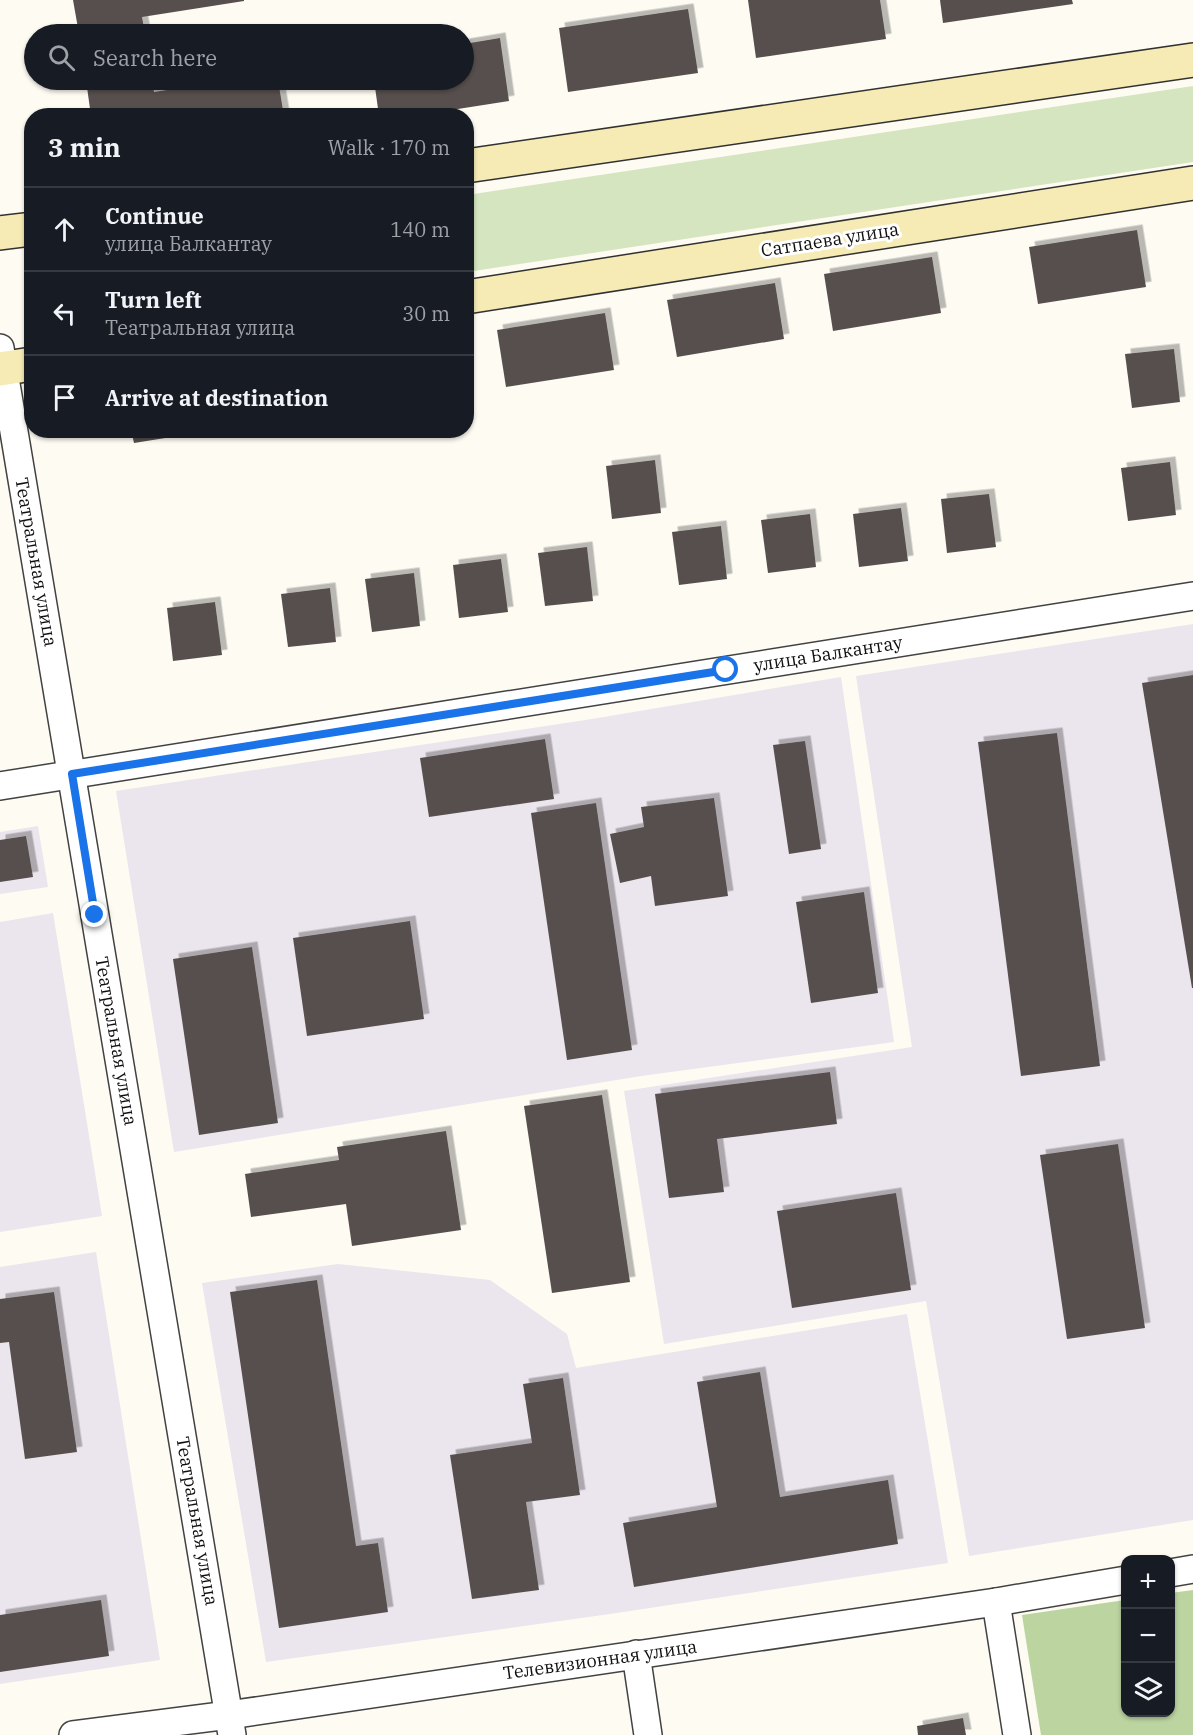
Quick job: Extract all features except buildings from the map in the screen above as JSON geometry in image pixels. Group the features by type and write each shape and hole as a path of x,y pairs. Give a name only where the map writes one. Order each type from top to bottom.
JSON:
{"main road":[{"path":"474,165 1193,60"},
{"name":"Сатпаева улица","path":"474,296 1193,183"},
{"path":"0,233 24,230"}],"street":[{"name":"Театральная улица","path":"9,362 72,774 230,1725"},
{"name":"улица Балкантау","path":"0,786 1193,596"},
{"path":"1175,1572 1193,1569"},
{"name":"Телевизионная улица","path":"74,1735 230,1725 636,1654 996,1602 1121,1581"},
{"path":"996,1602 1017,1735"},
{"path":"636,1654 648,1735"}],"shaded area":[{"path":"1193,624 1193,1520 969,1556 926,1301 664,1344 624,1091 912,1047 856,676"},
{"path":"841,677 894,1042 641,1076 174,1152 116,791 592,719"},
{"path":"38,826 48,887 0,894 0,832"},
{"path":"53,913 102,1216 0,1232 0,922"},
{"path":"96,1252 160,1660 0,1684 0,1267"},
{"path":"338,1264 490,1280 567,1334 576,1368 907,1314 948,1563 610,1614 266,1662 202,1283"}],"green space":[{"path":"1193,86 1193,162 474,271 474,194"},
{"path":"1193,1590 1193,1735 1041,1735 1022,1615 1121,1601 1121,1717 1175,1717 1175,1592"}],"route":[{"path":"95,915 72,774 726,670"}]}
